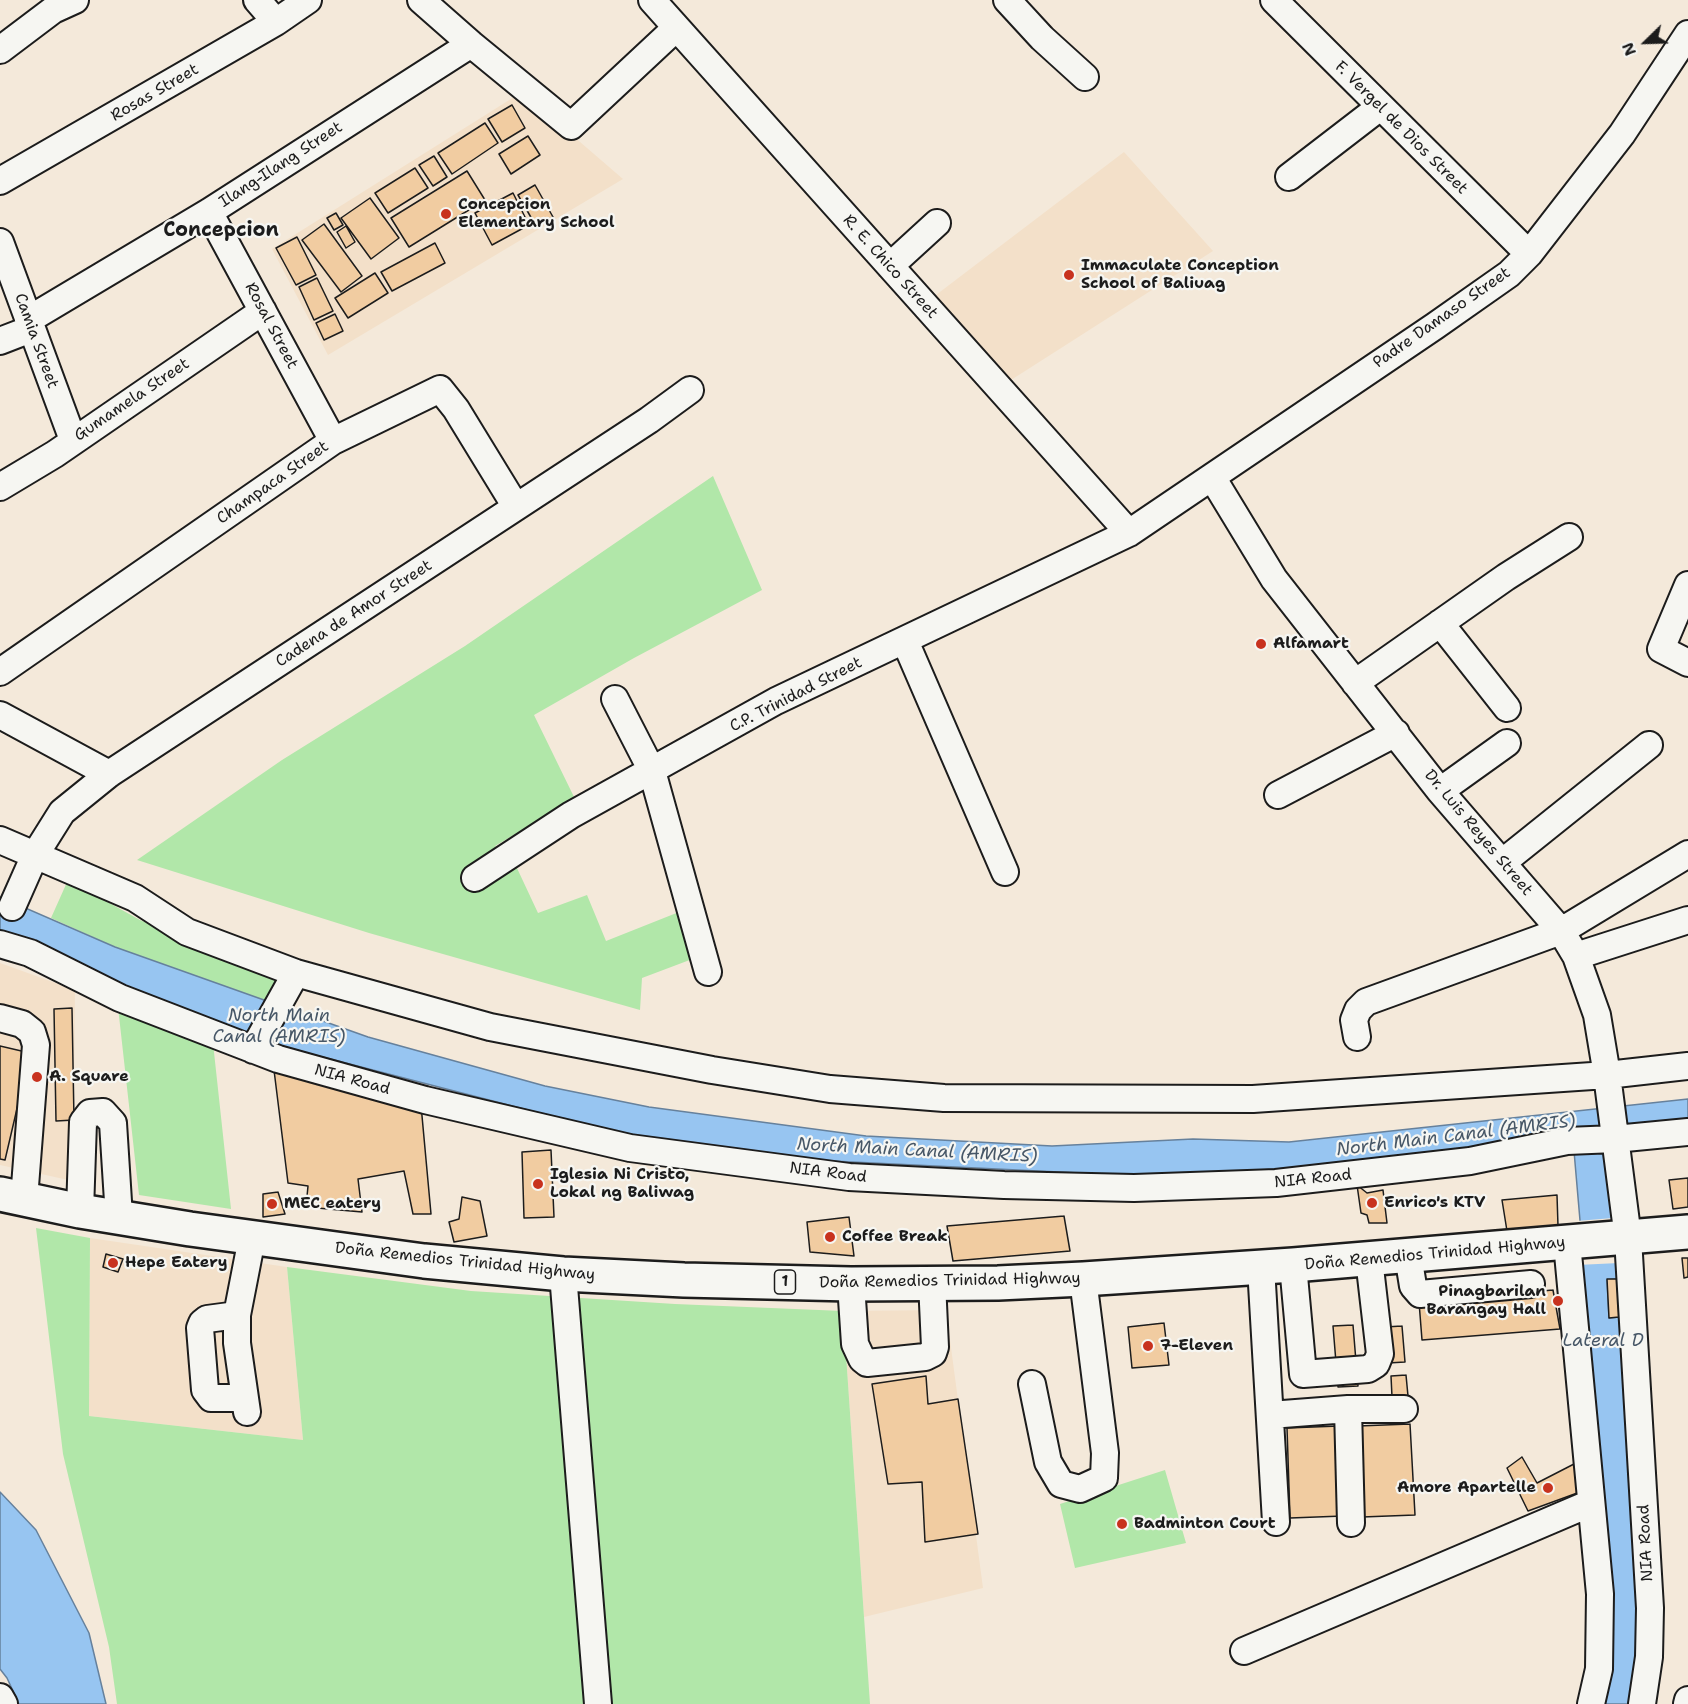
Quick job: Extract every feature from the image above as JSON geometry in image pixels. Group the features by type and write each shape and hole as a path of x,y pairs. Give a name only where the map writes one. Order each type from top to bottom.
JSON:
{"highway":[{"name":"Doña Remedios Trinidad Highway","path":"12,1196 118,1217 424,1261 563,1274 851,1284 998,1283 1083,1279 1369,1259 1688,1232"}],"street":[{"path":"0,50 53,10 75,0"},
{"path":"257,0 276,22"},
{"name":"Rosas Street","path":"0,181 276,22 308,0"},
{"path":"421,0 571,126 676,28"},
{"name":"R. E. Chico Street","path":"652,0 1129,533"},
{"path":"1007,0 1042,38 1085,77"},
{"name":"F. Vergel de Dios Street","path":"1274,0 1529,254"},
{"name":"Padre Damaso Street","path":"1129,533 1509,274 1529,254 1622,134 1688,34"},
{"name":"Ilang-Ilang Street","path":"0,341 209,212 471,44"},
{"path":"1289,177 1380,107"},
{"name":"Rosal Street","path":"209,212 333,441"},
{"path":"890,266 937,223"},
{"name":"Camia Street","path":"0,242 73,440"},
{"name":"Gumamela Street","path":"0,487 55,454 263,311"},
{"name":"Champaca Street","path":"0,672 333,441 440,389 456,409 516,507"},
{"name":"Cadena de Amor Street","path":"12,907 35,855 62,812 109,774 649,420 690,390"},
{"name":"Dr. Luis Reyes Street","path":"1212,477 1274,579 1440,791 1560,931 1576,956 1597,1015 1607,1075 1622,1239"},
{"name":"C.P. Trinidad Street","path":"475,878 571,815 776,701 1129,533"},
{"path":"1355,683 1506,577 1569,537"},
{"path":"1688,585 1661,649 1688,663"},
{"path":"1440,623 1507,708"},
{"path":"905,641 1005,872"},
{"path":"615,699 652,771 708,972"},
{"path":"0,715 109,774"},
{"path":"1278,795 1396,733"},
{"path":"1440,791 1507,743"},
{"path":"1503,862 1649,745"},
{"path":"0,840 135,898 187,932 296,973 490,1026 702,1068 830,1089 944,1098 1253,1099 1607,1075 1688,1066"},
{"path":"1357,1037 1354,1020 1358,1010 1366,1002 1560,931 1688,854"},
{"path":"1576,956 1688,920"},
{"name":"NIA Road","path":"0,944 30,953 120,998 257,1044 279,1059 425,1100 630,1148 849,1177 1004,1185 1134,1188 1276,1183 1470,1161 1567,1141 1613,1128 1688,1132"},
{"path":"257,1044 296,973"},
{"path":"0,1018 22,1024 32,1032 36,1045 12,1196"},
{"path":"80,1211 83,1122 90,1113 103,1112 113,1123 118,1217"},
{"path":"237,1315 207,1319 202,1323 205,1390 211,1398 246,1405 237,1344 237,1315 252,1238"},
{"name":"NIA Road","path":"1622,1239 1650,1608 1649,1657 1642,1704"},
{"path":"1571,1243 1600,1594 1599,1669 1591,1704"},
{"path":"1407,1255 1413,1287 1420,1294 1531,1284"},
{"path":"1277,1266 1303,1374 1368,1369 1376,1364 1380,1354 1369,1259"},
{"path":"1276,1522 1270,1415 1277,1266"},
{"path":"563,1274 598,1704"},
{"path":"1032,1384 1048,1462 1061,1484 1080,1489 1104,1478 1105,1452 1083,1279"},
{"path":"851,1284 855,1344 862,1359 867,1363 925,1357 933,1353 935,1347 932,1282"},
{"path":"1270,1415 1348,1409 1404,1409"},
{"path":"1348,1409 1351,1524"},
{"path":"1244,1651 1591,1503"},
{"path":"0,1697 4,1704"}],"shaded area":[{"name":"Concepcion Elementary School","path":"522,92 623,179 328,355 272,249"},
{"name":"Immaculate Conception School of Baliuag","path":"1124,152 1213,251 1011,380 932,298"},
{"name":"A. Square","path":"0,963 75,990 73,1181 0,1165"},
{"path":"90,1238 287,1267 303,1440 89,1416"},
{"path":"946,1310 983,1588 864,1617 843,1311"}],"green space":[{"path":"713,476 762,590 634,658 534,715 575,799 495,846 516,866 538,913 587,895 606,941 679,912 695,958 642,978 640,1010 369,933 137,860 282,760 465,646"},
{"path":"68,880 140,920 286,975 272,1004 115,947 51,918"},
{"path":"118,1007 213,1043 231,1209 139,1195"},
{"path":"36,1228 90,1238 89,1416 303,1440 287,1267 471,1291 675,1304 843,1311 870,1704 117,1704 109,1647 63,1454"},
{"name":"Badminton Court","path":"1165,1470 1186,1543 1075,1568 1060,1504"}],"water":[{"name":"North Main Canal (AMRIS)","path":"0,897 115,947 368,1037 545,1086 649,1107 866,1136 1052,1146 1193,1139 1289,1142 1688,1099 1688,1123 1605,1156 1613,1218 1617,1279 1607,1280 1609,1318 1619,1317 1640,1644 1633,1704 1599,1704 1578,1280 1581,1232 1574,1151 1431,1158 1162,1177 811,1160 644,1140 276,1045 153,1000 0,936"},
{"path":"0,1492 36,1530 89,1633 106,1704 19,1704 7,1678 0,1669"}],"pier":[{"path":"1613,1218 1619,1263 1577,1265 1577,1221"}],"building":[{"path":"512,105 525,128 502,142 488,119"},
{"path":"485,123 498,143 452,174 438,153"},
{"path":"528,136 540,155 511,174 499,154"},
{"path":"434,156 447,177 433,186 419,165"},
{"path":"415,168 428,188 388,213 375,193"},
{"path":"467,171 485,200 409,247 391,218"},
{"path":"535,185 553,217 536,226 518,195"},
{"path":"513,193 529,225 492,245 475,213"},
{"path":"370,198 399,238 371,259 341,218"},
{"path":"336,213 343,225 334,230 327,218"},
{"path":"324,224 362,276 341,292 302,240"},
{"path":"346,226 355,242 346,248 337,232"},
{"path":"297,237 316,275 296,285 276,248"},
{"path":"435,243 445,263 392,291 381,272"},
{"path":"375,273 388,293 348,318 335,298"},
{"path":"317,278 333,311 314,320 299,287"},
{"path":"335,314 343,331 324,340 316,323"},
{"path":"72,1008 74,1120 56,1121 54,1009"},
{"path":"0,1046 30,1053 5,1160 0,1159"},
{"path":"274,1070 421,1105 431,1214 413,1214 404,1171 358,1179 362,1212 306,1207 308,1186 288,1183"},
{"name":"Iglesia Ni Cristo, Lokal ng Baliwag","path":"551,1150 554,1217 524,1218 522,1152"},
{"path":"1688,1178 1688,1207 1673,1209 1669,1180"},
{"name":"Enrico's KTV","path":"1357,1185 1367,1193 1383,1190 1387,1223 1369,1223 1367,1215 1361,1213"},
{"name":"MEC eatery","path":"278,1192 285,1214 263,1217 263,1194"},
{"path":"1557,1195 1558,1226 1507,1231 1502,1200"},
{"path":"462,1197 480,1201 487,1236 454,1242 449,1222 459,1219"},
{"path":"1064,1216 1070,1251 953,1261 947,1226"},
{"name":"Coffee Break","path":"849,1217 854,1256 810,1252 807,1222"},
{"name":"Hepe Eatery","path":"106,1254 123,1259 118,1272 103,1267"},
{"path":"1682,1258 1688,1258 1688,1277 1684,1278"},
{"path":"1607,1279 1617,1279 1619,1317 1609,1318"},
{"path":"1553,1290 1560,1329 1422,1340 1419,1302"},
{"name":"7-Eleven","path":"1164,1323 1169,1365 1132,1368 1128,1327"},
{"path":"1353,1325 1358,1386 1338,1387 1333,1326"},
{"path":"1402,1326 1405,1362 1388,1363 1385,1327"},
{"path":"1406,1375 1408,1396 1392,1397 1391,1376"},
{"path":"926,1376 928,1404 958,1399 978,1534 925,1542 922,1482 888,1484 872,1384"},
{"path":"1410,1424 1415,1515 1362,1517 1358,1426"},
{"path":"1339,1426 1343,1516 1290,1518 1287,1428"},
{"name":"Amore Apartelle","path":"1522,1457 1537,1483 1574,1464 1580,1492 1528,1511 1507,1468"}],"place":[{"name":"Concepcion Elementary School","path":"446,214"},
{"name":"Immaculate Conception School of Baliuag","path":"1069,275"},
{"name":"Alfamart","path":"1261,644"},
{"name":"A. Square","path":"37,1077"},
{"name":"Iglesia Ni Cristo, Lokal ng Baliwag","path":"538,1184"},
{"name":"Enrico's KTV","path":"1372,1203"},
{"name":"MEC eatery","path":"272,1204"},
{"name":"Coffee Break","path":"830,1237"},
{"name":"Hepe Eatery","path":"113,1263"},
{"name":"Pinagbarilan Barangay Hall","path":"1558,1301"},
{"name":"7-Eleven","path":"1148,1346"},
{"name":"Amore Apartelle","path":"1548,1488"},
{"name":"Badminton Court","path":"1122,1524"}],"district":[{"name":"Concepcion","path":"221,231"}],"water label":[{"name":"Lateral D","path":"1603,1341"}]}
